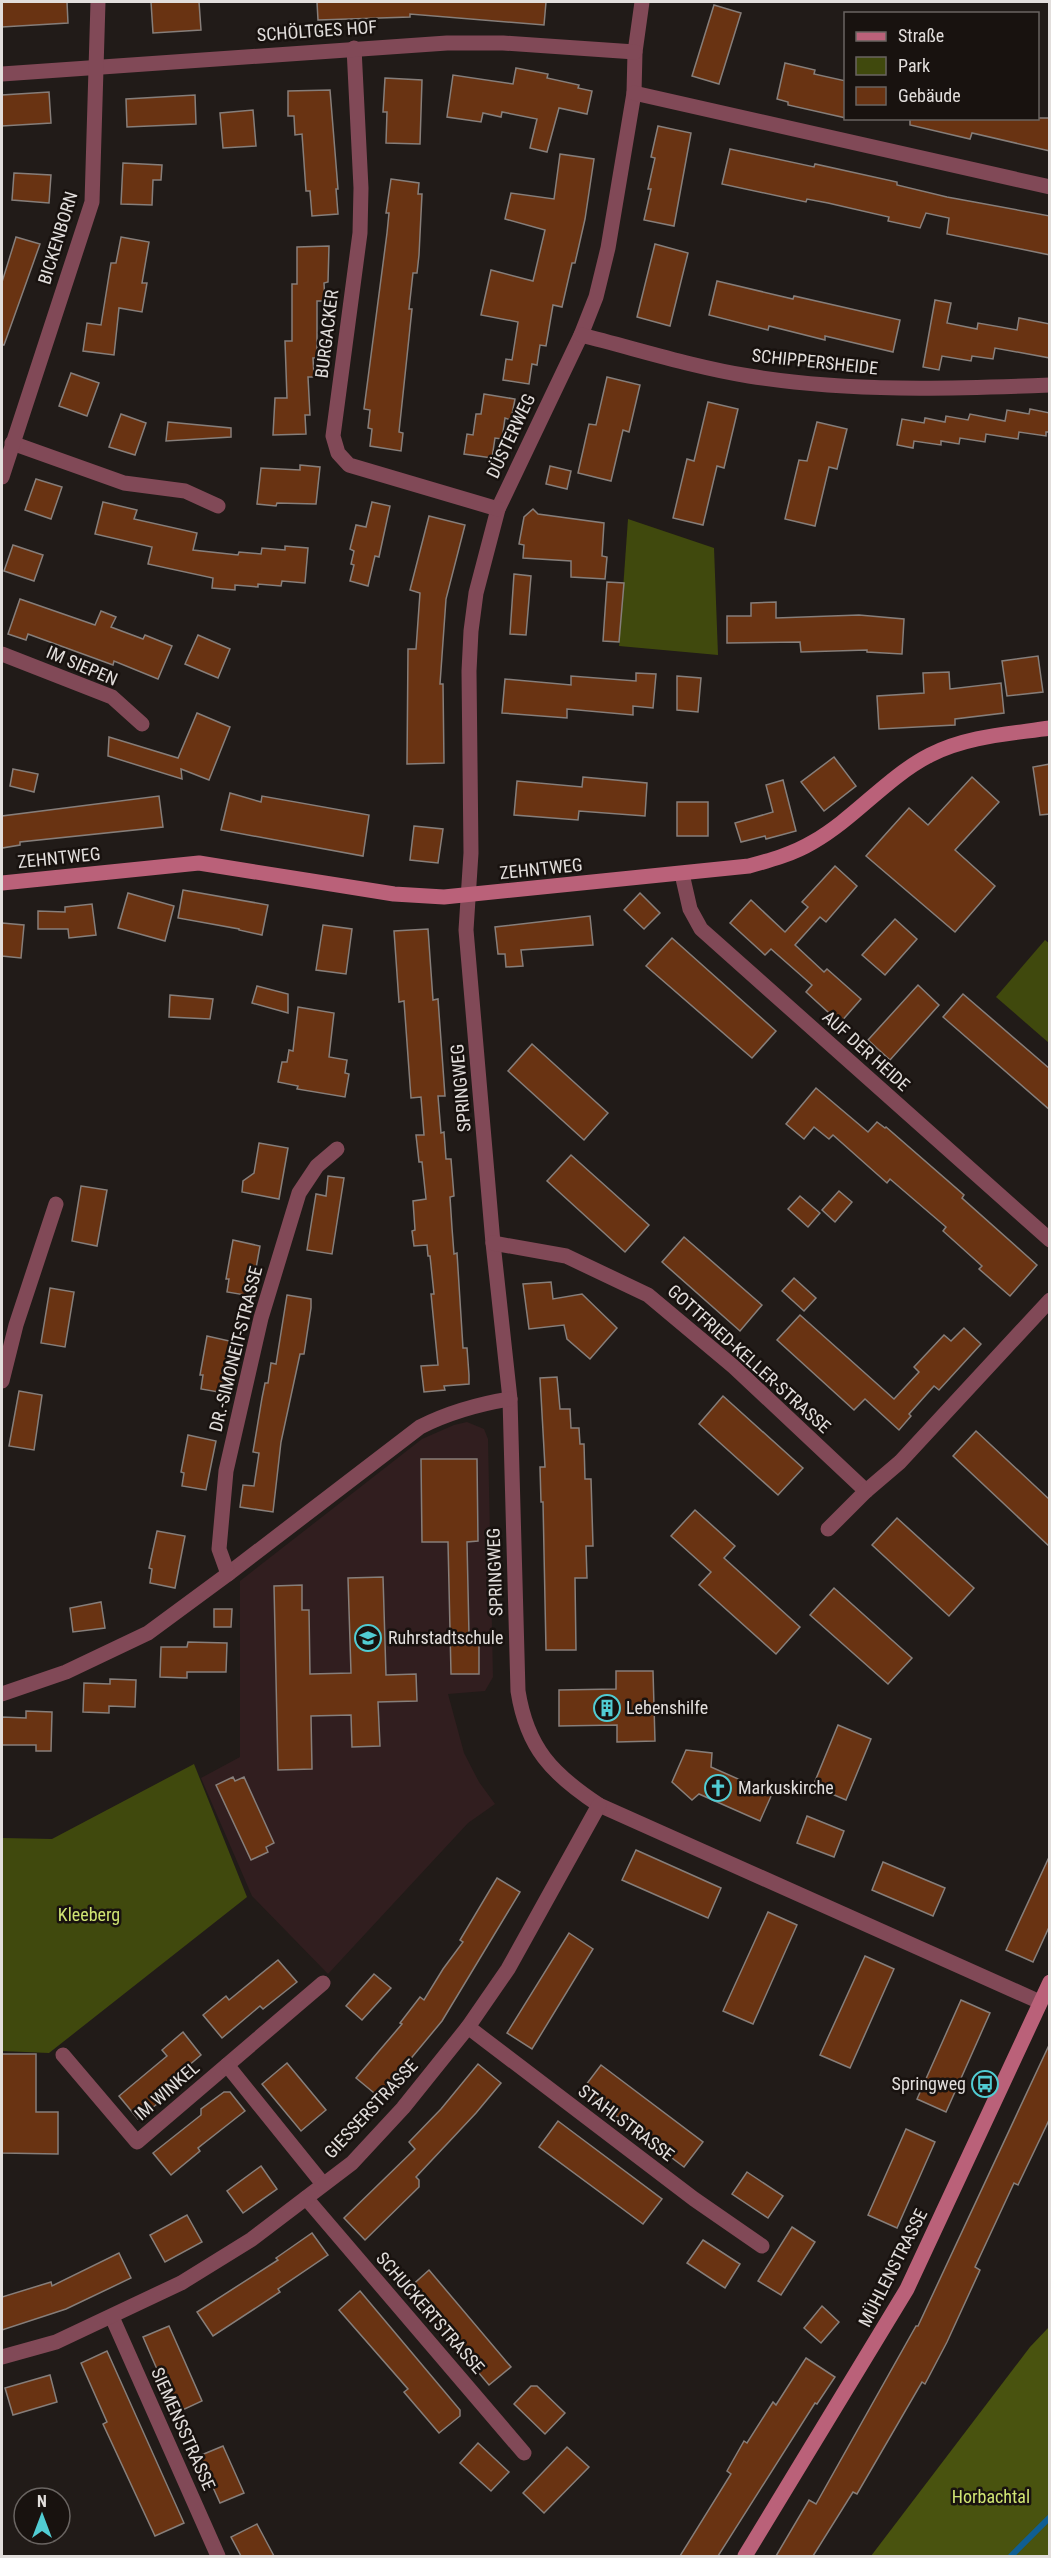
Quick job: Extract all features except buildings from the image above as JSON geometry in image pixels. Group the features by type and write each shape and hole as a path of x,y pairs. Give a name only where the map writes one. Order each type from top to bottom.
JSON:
{"street":[{"name":"BICKENBORN","path":"2,477 92,202 98,67 98,2"},
{"name":"DÜSTERWEG","path":"468,896 471,853 469,671 476,593 498,509 581,335 596,297 608,248 634,93 635,52 642,2"},
{"name":"SCHÖLTGES HOF","path":"2,74 447,42 503,42 635,52"},
{"name":"BURGACKER","path":"354,48 361,188 360,233 333,436 338,453 349,465 498,509"},
{"path":"634,93 1050,187"},
{"name":"SCHIPPERSHEIDE","path":"581,335 748,376 800,383 848,388 918,390 1050,385"},
{"path":"12,443 124,483 185,491 218,506"},
{"name":"IM SIEPEN","path":"2,654 112,698 142,724"},
{"name":"ZEHNTWEG","path":"2,883 199,863 394,894 424,897 468,896 749,866 782,858 814,842 928,756 952,744 1050,728"},
{"name":"AUF DER HEIDE","path":"682,874 690,909 701,929 1050,1240"},
{"name":"SPRINGWEG","path":"468,896 466,930 493,1243 510,1399 518,1691 522,1713 533,1742 551,1768 569,1786 599,1805 1040,2002"},
{"name":"DR.-SIMONEIT-STRASSE","path":"228,1574 219,1549 226,1471 261,1318 299,1193 316,1166 337,1149"},
{"path":"2,1381 16,1325 56,1204"},
{"name":"GOTTFRIED-KELLER-STRASSE","path":"493,1243 566,1256 648,1295 734,1367 866,1491"},
{"path":"828,1529 866,1491 900,1462 1050,1300"},
{"path":"2,1694 66,1672 148,1633 420,1427 438,1418 489,1402 510,1399"},
{"name":"GIESSERSTRASSE","path":"2,2358 56,2342 182,2283 252,2239 352,2163 396,2116 468,2027 508,1969 599,1805"},
{"name":"MÜHLENSTRASSE","path":"745,2556 907,2289 1050,1982"},
{"name":"IM WINKEL","path":"63,2055 137,2142 323,1983"},
{"name":"STAHLSTRASSE","path":"468,2027 694,2199 762,2246"},
{"name":"IM WINKEL","path":"227,2065 323,2184"},
{"name":"SCHUCKERTSTRASSE","path":"306,2198 524,2453"},
{"name":"SIEMENSSTRASSE","path":"112,2317 218,2556"}],"shaded area":[{"path":"467,1422 484,1429 488,1439 493,1677 485,1691 448,1694 464,1753 479,1782 495,1804 468,1823 328,1974 252,1896 201,1778 240,1757 240,1581 422,1439"}],"green space":[{"path":"628,519 714,548 718,655 619,646"},
{"path":"1045,940 1050,944 1049,1043 996,997"},
{"name":"Kleeberg","path":"194,1764 247,1897 49,2053 2,2051 2,1838 52,1839"},
{"name":"Horbachtal","path":"1049,2327 1049,2556 871,2556 1030,2347"}],"waterway":[{"path":"1011,2556 1050,2517"}],"place":[{"name":"Ruhrstadtschule","path":"368,1638"},
{"name":"Lebenshilfe","path":"607,1708"},
{"name":"Markuskirche","path":"718,1788"},
{"name":"Springweg","path":"985,2084"}]}
